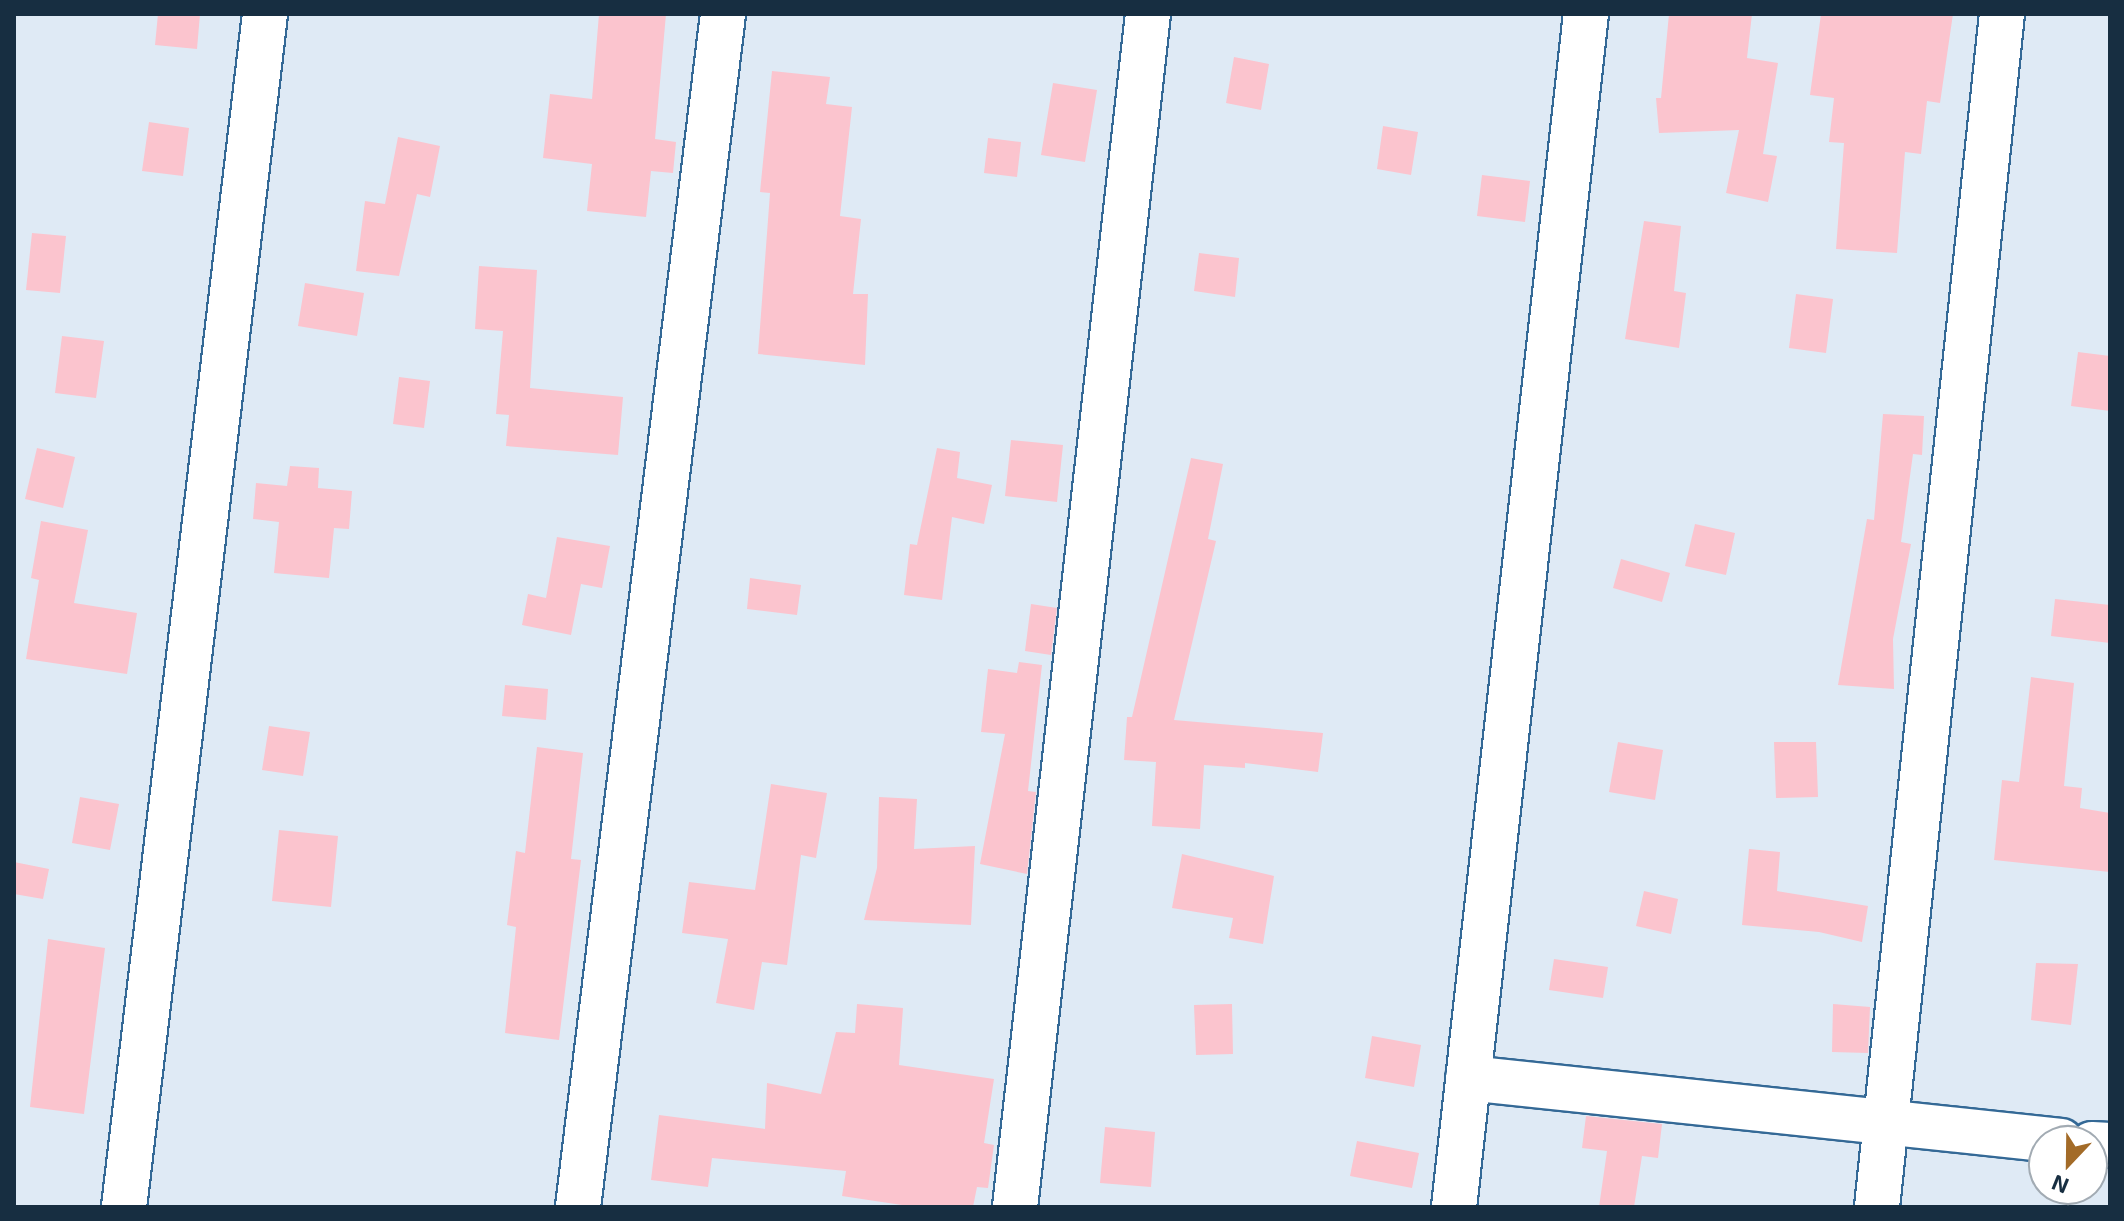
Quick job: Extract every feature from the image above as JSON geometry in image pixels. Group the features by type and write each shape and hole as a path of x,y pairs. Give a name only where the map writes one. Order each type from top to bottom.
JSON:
{"street":[{"path":"124,1207 265,14"},
{"path":"578,1207 723,14"},
{"path":"1015,1207 1148,14"},
{"path":"1454,1207 1586,14"},
{"path":"1877,1207 2002,14"},
{"path":"1468,1078 2028,1138"}],"building":[{"path":"158,14 200,14 197,49 155,45"},
{"path":"599,14 666,14 655,139 676,142 673,173 651,171 646,217 587,211 592,164 543,158 550,94 592,99"},
{"path":"1669,14 1752,14 1747,58 1778,63 1763,154 1777,156 1768,202 1726,193 1739,130 1659,133 1656,98 1661,98"},
{"path":"1821,14 1953,14 1940,103 1927,101 1921,154 1905,152 1897,253 1836,249 1844,143 1829,142 1834,98 1810,95"},
{"path":"1234,57 1269,64 1261,110 1226,103"},
{"path":"772,71 830,77 826,104 852,107 840,216 861,219 853,294 868,294 865,365 758,354 770,193 760,192"},
{"path":"1053,83 1097,90 1085,162 1041,155"},
{"path":"149,122 189,128 183,176 142,171"},
{"path":"1383,126 1418,132 1411,175 1377,169"},
{"path":"398,137 440,146 430,197 417,194 399,276 356,271 365,201 385,204"},
{"path":"988,138 1021,142 1017,177 984,173"},
{"path":"1482,175 1530,181 1525,222 1477,216"},
{"path":"1644,221 1681,226 1674,291 1686,293 1679,348 1625,339"},
{"path":"32,233 66,236 60,293 26,290"},
{"path":"1199,253 1239,258 1235,297 1194,291"},
{"path":"479,266 537,270 530,388 623,397 618,455 506,446 509,415 496,414 503,331 475,329"},
{"path":"305,283 364,293 357,336 298,326"},
{"path":"1796,294 1833,299 1826,353 1789,348"},
{"path":"62,336 104,341 96,398 55,393"},
{"path":"2078,352 2110,356 2110,411 2071,406"},
{"path":"399,377 430,381 424,428 393,424"},
{"path":"1883,414 1924,416 1922,455 1913,454 1901,542 1911,544 1893,639 1894,689 1838,685 1867,519 1874,520"},
{"path":"1011,440 1063,445 1057,502 1005,496"},
{"path":"37,448 75,457 63,508 25,499"},
{"path":"937,448 960,452 957,478 992,485 984,524 952,517 942,600 904,595 910,544 917,545"},
{"path":"1191,458 1223,464 1208,539 1216,541 1174,720 1323,733 1318,772 1245,763 1245,768 1204,765 1200,829 1152,826 1156,762 1124,760 1127,717 1132,717"},
{"path":"290,466 319,468 318,488 352,491 349,529 334,528 329,578 274,573 279,522 253,519 256,483 287,486"},
{"path":"41,521 88,530 74,603 137,613 127,674 26,659 39,580 31,578"},
{"path":"1695,524 1735,533 1726,575 1685,566"},
{"path":"557,537 610,546 602,588 581,584 571,635 522,625 528,594 546,598"},
{"path":"1621,559 1670,573 1662,602 1613,588"},
{"path":"750,578 801,585 797,615 747,609"},
{"path":"2055,599 2110,605 2110,643 2051,636"},
{"path":"1031,604 1057,608 1051,655 1025,651"},
{"path":"1019,662 1042,665 1028,791 1036,792 1027,874 980,864 1005,734 981,732 988,669 1017,673"},
{"path":"2031,677 2074,683 2064,786 2082,788 2080,808 2110,813 2110,872 1994,860 2002,780 2019,782"},
{"path":"505,685 548,689 546,720 502,716"},
{"path":"269,726 310,732 303,776 262,770"},
{"path":"1618,742 1663,750 1655,800 1609,792"},
{"path":"1774,742 1816,742 1818,797 1776,798"},
{"path":"537,747 583,753 571,859 581,860 559,1040 505,1033 516,927 507,925 516,851 525,853"},
{"path":"771,784 827,793 816,858 801,855 787,965 762,962 754,1010 716,1003 728,939 682,933 689,882 755,890"},
{"path":"80,797 119,804 110,850 72,843"},
{"path":"879,797 917,799 914,849 975,846 971,925 864,920 877,868"},
{"path":"279,830 338,836 331,907 272,901"},
{"path":"1749,849 1780,852 1777,891 1868,906 1862,942 1819,932 1742,925"},
{"path":"1182,854 1274,876 1263,944 1229,938 1233,918 1172,908"},
{"path":"14,862 49,869 43,899 14,894"},
{"path":"1644,891 1678,899 1671,934 1636,926"},
{"path":"48,939 105,948 84,1114 30,1107"},
{"path":"1554,959 1608,967 1603,998 1549,990"},
{"path":"2036,963 2078,964 2071,1025 2031,1020"},
{"path":"857,1004 903,1008 899,1065 994,1079 984,1143 994,1145 988,1188 977,1187 973,1207 915,1207 842,1196 846,1171 712,1158 708,1187 651,1180 659,1115 765,1129 767,1083 821,1094 836,1032 855,1033"},
{"path":"1232,1004 1233,1054 1196,1055 1194,1005"},
{"path":"1833,1004 1870,1007 1868,1053 1832,1052"},
{"path":"1372,1036 1421,1045 1414,1087 1365,1078"},
{"path":"1586,1116 1662,1124 1658,1158 1642,1156 1634,1207 1599,1207 1607,1151 1582,1148"},
{"path":"1105,1127 1155,1132 1151,1187 1100,1183"},
{"path":"1357,1141 1419,1153 1412,1188 1350,1176"}]}
